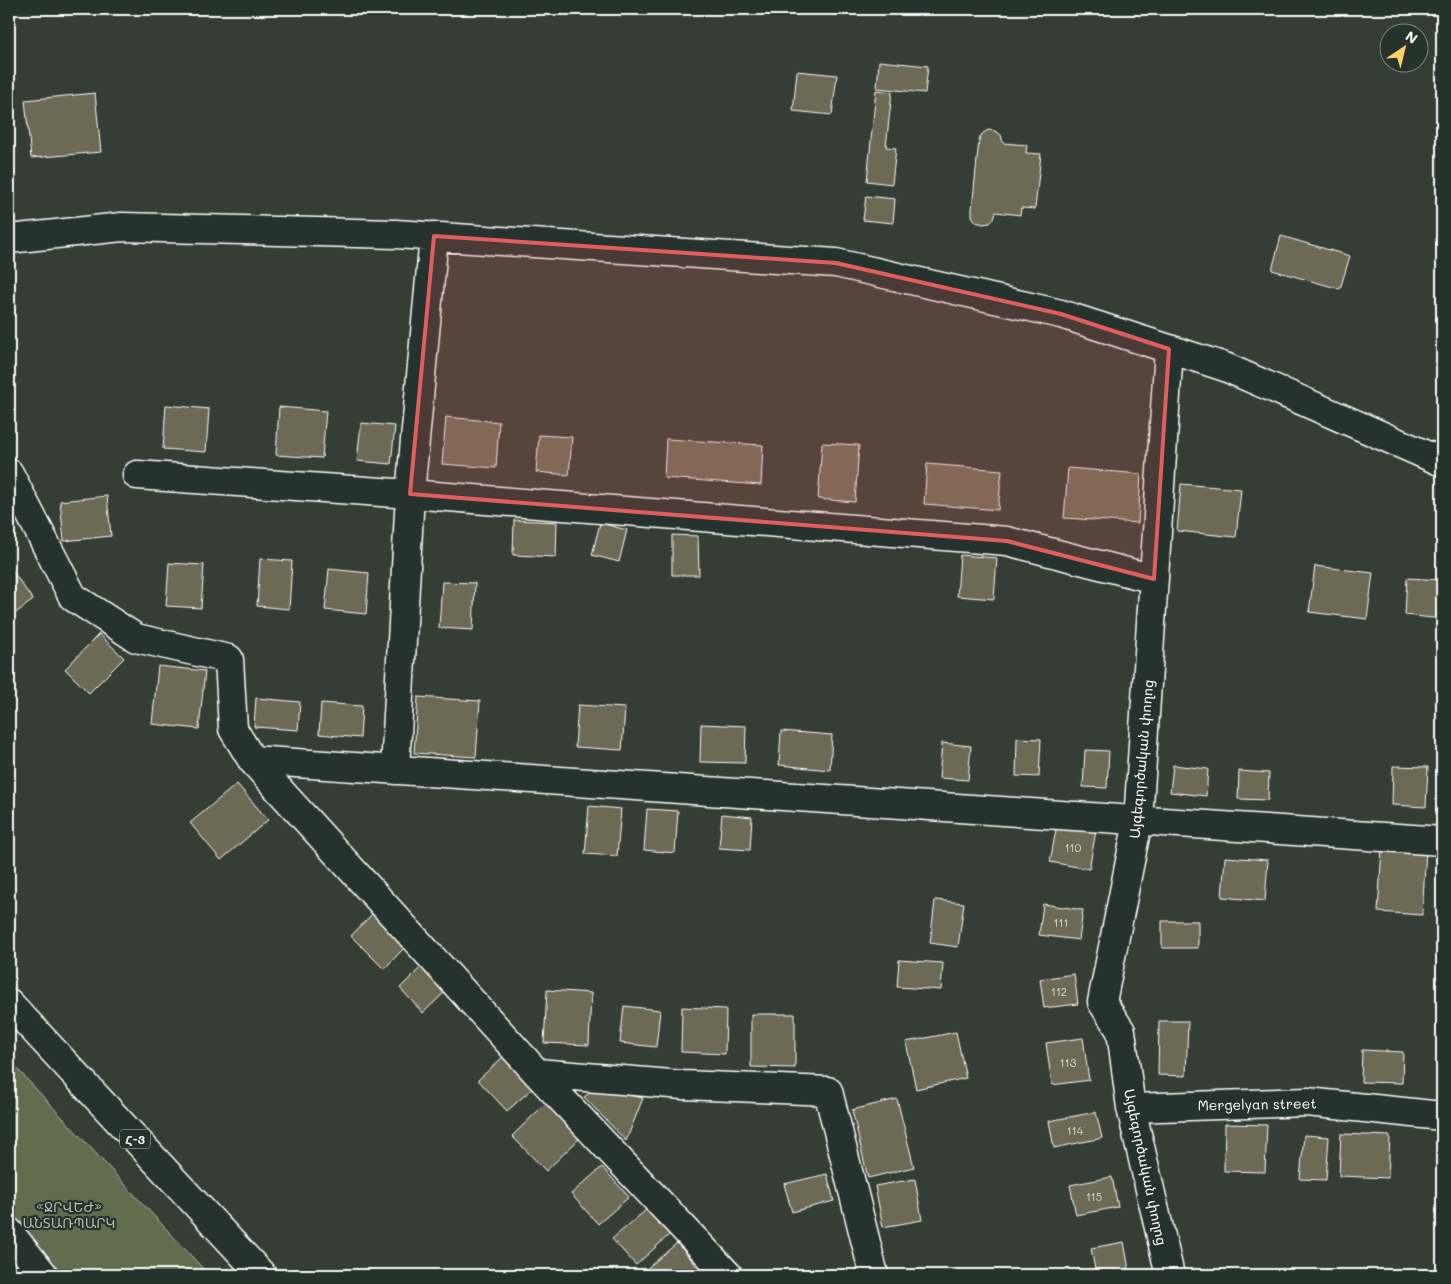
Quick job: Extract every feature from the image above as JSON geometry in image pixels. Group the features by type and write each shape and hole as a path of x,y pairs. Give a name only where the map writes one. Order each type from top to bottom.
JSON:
{"street":[{"path":"9,239 122,227 396,234 836,263 1061,314 1225,367 1442,462"},
{"path":"395,770 410,494 434,236"},
{"name":"Այգեգործական փողոց","path":"1169,349 1138,821 1102,1002 1121,1031 1131,1108 1170,1275"},
{"path":"9,473 73,597 136,638 229,659 233,729 252,760 537,1073 728,1275"},
{"path":"136,475 410,494 1007,541 1154,579"},
{"path":"252,760 1442,841"},
{"name":"Հ-3","path":"9,1003 262,1275"},
{"path":"537,1073 683,1085 828,1091 874,1275"},
{"name":"Mergelyan street","path":"1131,1108 1308,1102 1442,1116"},
{"path":"9,1232 44,1275"}],"highlighted area":[{"path":"434,236 836,263 1061,314 1169,349 1154,579 1007,541 410,494"}],"green space":[{"name":"«ՋՐՎԵԺ» ԱՆՏԱՌՊԱՐԿ","path":"9,1060 209,1275 9,1275"}],"building":[{"path":"879,61 928,66 925,93 877,88"},
{"path":"797,71 837,75 832,115 793,111"},
{"path":"876,90 892,92 886,147 896,148 892,184 867,181"},
{"path":"95,93 101,152 31,158 25,100"},
{"path":"988,130 995,131 1001,135 1003,143 1027,145 1026,153 1041,154 1035,209 1021,208 1020,215 996,212 990,223 983,224 976,222 972,216 972,209 979,140 982,134"},
{"path":"866,196 895,199 893,223 863,220"},
{"path":"1281,236 1350,256 1340,289 1272,270"},
{"path":"166,405 209,409 206,452 163,449"},
{"path":"279,407 326,411 322,458 276,455"},
{"path":"446,417 499,422 496,468 442,464"},
{"path":"361,423 395,426 391,464 357,461"},
{"path":"539,435 572,437 569,475 536,472"},
{"path":"666,439 763,445 761,485 664,478"},
{"path":"822,443 859,445 855,502 818,499"},
{"path":"927,464 1002,470 998,510 924,504"},
{"path":"1068,468 1141,474 1138,523 1064,518"},
{"path":"1181,484 1241,489 1236,537 1177,531"},
{"path":"107,496 111,536 64,541 60,501"},
{"path":"514,520 557,522 556,557 513,555"},
{"path":"600,523 627,530 619,562 592,555"},
{"path":"672,535 698,536 699,575 672,575"},
{"path":"960,555 997,558 994,599 957,596"},
{"path":"260,559 292,561 289,609 257,606"},
{"path":"169,563 204,565 201,608 166,606"},
{"path":"9,566 33,600 9,618"},
{"path":"1315,566 1373,573 1367,619 1309,612"},
{"path":"329,569 369,573 366,614 325,610"},
{"path":"1407,578 1442,580 1442,619 1405,615"},
{"path":"442,582 475,583 473,630 439,628"},
{"path":"99,634 124,658 89,693 65,669"},
{"path":"158,666 205,671 199,729 152,724"},
{"path":"418,697 480,701 476,757 414,753"},
{"path":"256,698 300,702 298,730 254,727"},
{"path":"321,703 362,706 360,738 319,734"},
{"path":"578,705 625,708 622,750 575,747"},
{"path":"701,724 746,726 745,763 700,762"},
{"path":"781,731 832,735 830,770 779,765"},
{"path":"1017,738 1041,739 1039,777 1016,776"},
{"path":"942,743 971,746 968,780 939,778"},
{"path":"1085,750 1109,751 1107,788 1083,787"},
{"path":"1173,765 1208,769 1206,796 1170,792"},
{"path":"1393,766 1428,767 1426,807 1392,805"},
{"path":"1239,771 1269,773 1268,800 1238,799"},
{"path":"237,784 268,820 221,860 190,823"},
{"path":"589,806 621,809 617,856 585,854"},
{"path":"647,809 678,811 675,853 644,850"},
{"path":"722,814 752,817 750,850 719,848"},
{"path":"1057,824 1096,831 1089,869 1050,862"},
{"path":"1382,847 1426,850 1422,915 1378,912"},
{"path":"1225,857 1268,860 1265,901 1222,897"},
{"path":"935,900 964,903 958,947 930,943"},
{"path":"1043,904 1083,910 1079,940 1039,935"},
{"path":"373,913 406,946 384,969 351,936"},
{"path":"1162,921 1198,921 1198,948 1162,948"},
{"path":"899,960 943,963 941,990 897,987"},
{"path":"423,965 447,990 423,1013 400,988"},
{"path":"1074,974 1078,1004 1044,1008 1040,979"},
{"path":"547,990 591,993 589,1045 544,1043"},
{"path":"624,1006 660,1010 656,1047 620,1043"},
{"path":"682,1007 726,1009 725,1054 681,1052"},
{"path":"751,1014 795,1014 795,1068 751,1067"},
{"path":"1159,1021 1188,1021 1186,1076 1158,1075"},
{"path":"956,1032 966,1078 916,1089 906,1042"},
{"path":"1083,1038 1089,1080 1052,1085 1046,1043"},
{"path":"1442,1045 1442,1087 1439,1087"},
{"path":"1362,1050 1403,1052 1402,1083 1361,1082"},
{"path":"504,1056 533,1088 507,1111 478,1080"},
{"path":"596,1088 643,1098 626,1141 584,1097"},
{"path":"897,1099 914,1167 868,1178 852,1110"},
{"path":"547,1102 581,1137 546,1171 512,1136"},
{"path":"1096,1112 1102,1138 1054,1148 1049,1121"},
{"path":"1225,1124 1267,1125 1265,1172 1224,1171"},
{"path":"1341,1134 1390,1136 1388,1178 1339,1176"},
{"path":"1304,1135 1329,1137 1326,1180 1300,1179"},
{"path":"602,1167 629,1197 598,1224 571,1194"},
{"path":"827,1174 834,1201 792,1212 784,1184"},
{"path":"1112,1177 1118,1207 1076,1215 1070,1185"},
{"path":"915,1179 922,1220 883,1227 875,1186"},
{"path":"647,1209 670,1234 636,1265 612,1239"},
{"path":"1124,1242 1130,1275 1096,1275 1091,1248"},
{"path":"677,1243 701,1271 696,1275 647,1275 644,1271"}]}
